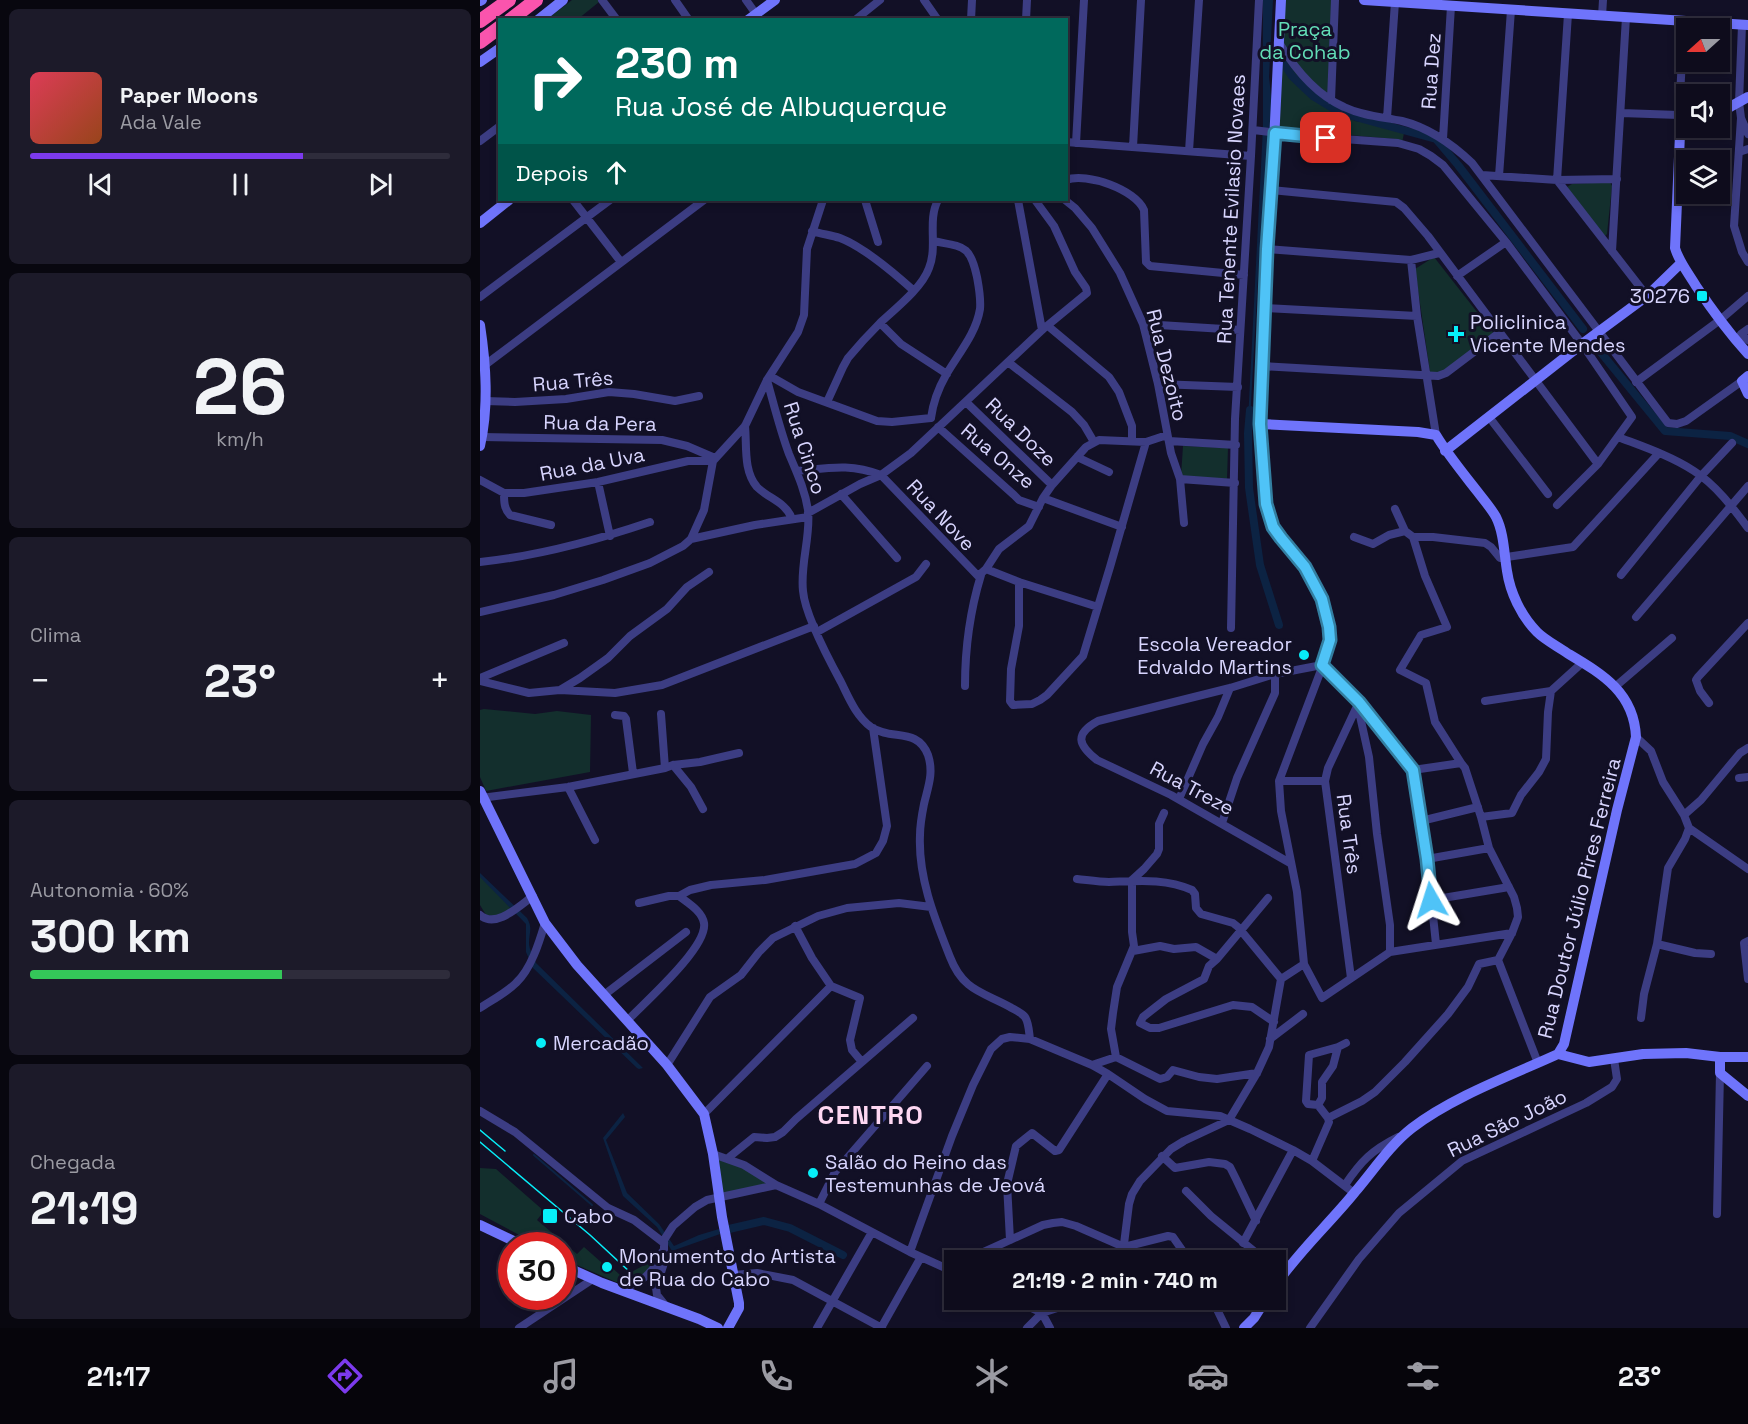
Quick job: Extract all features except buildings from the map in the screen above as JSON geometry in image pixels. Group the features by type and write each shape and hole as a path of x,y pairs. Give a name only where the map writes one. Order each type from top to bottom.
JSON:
{"highway":[{"path":"480,21 509,0"},
{"path":"513,18 536,0"},
{"path":"480,42 498,28"}],"street":[{"path":"542,18 563,0"},
{"path":"602,0 616,18"},
{"path":"675,0 688,18"},
{"path":"746,0 752,17 775,0"},
{"path":"858,18 880,0"},
{"path":"924,0 937,18"},
{"path":"971,18 972,0"},
{"path":"1026,18 1027,0"},
{"path":"1076,143 1084,0"},
{"path":"1133,147 1141,0"},
{"path":"1189,151 1199,0"},
{"name":"Rua Tenente Evilasio Novaes","path":"1231,627 1235,419 1251,156 1257,131 1259,0"},
{"path":"1281,0 1260,424 1266,504 1269,517 1281,538 1305,567 1316,585 1322,599 1330,640 1329,649 1279,781 1281,811 1297,892 1304,964 1322,998 1390,952 1512,933"},
{"path":"1331,100 1335,0"},
{"path":"1364,0 1434,2 1452,6 1676,20"},
{"path":"1602,16 1604,0"},
{"path":"1387,118 1395,2"},
{"name":"Rua Dez","path":"1443,139 1452,6"},
{"path":"1499,176 1510,10"},
{"path":"1568,14 1557,180 1647,296"},
{"path":"1612,251 1626,17"},
{"path":"1730,24 1745,25 1743,100 1734,226 1748,262"},
{"path":"1279,42 1302,74 1331,100 1354,111 1416,125 1443,139 1465,156 1482,175 1664,420 1670,424 1686,421 1745,378 1748,393"},
{"path":"480,62 498,49"},
{"path":"1621,113 1676,115"},
{"path":"1742,118 1748,134"},
{"path":"480,141 498,128"},
{"path":"1257,131 1398,143 1419,149 1443,165 1506,242 1632,417 1598,464 1557,504"},
{"path":"1680,138 1674,244 1676,252 1720,320 1748,340"},
{"path":"1068,142 1251,156"},
{"path":"1739,152 1748,149"},
{"path":"1482,175 1557,180 1617,179"},
{"path":"1068,180 1082,177 1095,180 1119,188 1141,203 1144,210 1146,262 1150,266 1244,275"},
{"path":"1271,190 1396,202 1404,208 1428,236 1598,464"},
{"path":"482,219 508,201"},
{"path":"574,201 621,262"},
{"path":"480,297 609,201"},
{"path":"485,365 703,201"},
{"path":"480,612 554,595 603,580 650,563 683,546 691,539 704,510 714,459 745,426 769,378 798,332 804,315 807,249 823,201"},
{"path":"864,201 879,242"},
{"path":"827,402 848,358 913,290 929,269 933,255 932,219 937,201"},
{"path":"1018,201 1045,328 1108,377 1119,392 1129,417 1132,426 1132,441"},
{"path":"691,539 808,515 841,494 881,475 923,443 1045,328 1087,293 1054,226 1036,201"},
{"name":"Rua Dezoito","path":"1066,201 1075,208 1098,237 1120,273 1143,324 1158,384 1171,453 1180,479 1184,523"},
{"path":"812,231 842,239 896,274 913,290"},
{"path":"769,378 798,392 877,421 892,422 931,418 936,394 974,328 980,310 980,292 974,264 969,253 960,246 933,241"},
{"path":"1457,276 1506,242"},
{"path":"1267,249 1411,260 1439,253"},
{"path":"1260,424 1418,432 1436,435 1417,316 1411,260"},
{"path":"1445,451 1581,344 1647,296 1682,263"},
{"path":"1636,382 1720,320 1748,296"},
{"path":"1264,308 1417,316"},
{"path":"880,323 901,344 946,374"},
{"path":"1143,324 1240,330"},
{"path":"480,325 485,365 485,401 481,442"},
{"path":"1262,366 1438,376 1446,373 1499,333"},
{"path":"1742,335 1748,354"},
{"path":"1008,362 1072,412 1084,425 1094,442"},
{"name":"Rua Cinco","path":"769,378 785,442 804,492 808,515 802,590 808,613 854,707 864,721 873,728"},
{"path":"1158,384 1238,387"},
{"name":"Rua Três","path":"485,401 566,399 609,392 675,401 699,396"},
{"name":"Rua Doze","path":"966,402 1052,485"},
{"path":"1489,417 1548,494"},
{"name":"Rua Onze","path":"931,418 1019,500 1039,507"},
{"path":"745,426 747,463 753,481 783,505 792,519"},
{"name":"Rua Doutor Júlio Pires Ferreira","path":"1286,1264 1354,1193 1405,1133 1450,1103 1558,1054 1564,1044 1617,810 1636,737 1636,724 1631,711 1616,686 1550,642 1528,622 1510,585 1496,516 1445,451 1436,435"},
{"path":"1618,437 1659,453 1701,476 1731,506 1748,528"},
{"path":"965,686 965,664 972,603 982,573 999,549 1029,526 1052,485 1086,447 1099,440 1146,442 1168,438 1236,445"},
{"name":"Rua da Pera","path":"481,442 662,440 687,446 714,459"},
{"path":"1019,582 1019,626 1011,669 1013,705 1032,704 1047,695 1078,663 1086,649 1146,442"},
{"path":"1621,575 1701,476 1732,443"},
{"path":"1413,537 1485,543 1499,557 1573,547 1659,453"},
{"path":"1077,457 1109,472"},
{"name":"Rua da Uva","path":"504,493 524,493 598,482 688,461 714,459"},
{"path":"797,471 850,467 881,475"},
{"name":"Rua Nove","path":"881,475 982,573 1098,607"},
{"path":"1180,479 1234,483"},
{"path":"480,480 504,493 505,506 510,515 551,525"},
{"path":"598,482 610,536"},
{"path":"1636,617 1748,486"},
{"path":"841,494 897,558"},
{"name":"Rua Onze","path":"1043,498 1122,527"},
{"path":"1395,509 1405,531 1413,537 1425,576 1447,627 1421,635 1400,670 1426,683 1435,722 1465,768 1489,848 1517,908 1518,917 1498,960 1538,1063"},
{"path":"480,562 538,554 610,536 650,522"},
{"path":"1354,537 1373,544 1389,535 1405,531"},
{"path":"480,680 529,693 560,690 615,693 662,685 815,629 916,577 926,564"},
{"path":"560,690 597,666 630,636 667,609 687,586 709,572"},
{"path":"1709,703 1700,691 1696,680 1748,623"},
{"path":"1616,686 1672,638"},
{"path":"480,680 564,642"},
{"path":"1485,701 1551,692 1583,662"},
{"path":"1179,800 1230,687 1275,674 1322,665"},
{"path":"1322,665 1413,770 1427,859 1436,944"},
{"path":"1222,823 1237,778 1276,691 1275,674"},
{"name":"Rua Treze","path":"1230,687 1098,721 1085,729 1082,745 1097,760 1179,800 1290,863"},
{"path":"1481,817 1512,813 1521,795 1539,772 1546,759 1551,692"},
{"path":"1358,704 1369,757 1390,925 1390,952"},
{"name":"Rua Três","path":"1351,978 1325,781 1358,704"},
{"path":"661,714 669,766 691,787 703,809"},
{"path":"615,715 624,716 626,719 633,773"},
{"path":"639,903 669,896 680,896 690,890 711,885 765,880 855,864 876,854 884,841 887,826 873,728 888,734 915,738 922,744 930,765 931,777 920,836 922,875 931,907 956,971 974,990 999,1000 1022,1014 1026,1020 1030,1039"},
{"path":"1636,737 1650,749 1663,782 1684,815 1689,828 1748,869"},
{"path":"1684,815 1701,800 1740,753 1748,748"},
{"path":"728,1328 739,1308 739,1303 704,1114 667,1065 555,938 545,923 481,795 568,787 739,753"},
{"path":"1413,770 1461,763"},
{"path":"1738,778 1748,777"},
{"path":"1279,781 1325,781"},
{"path":"568,787 595,840"},
{"path":"1421,821 1478,807"},
{"path":"1116,1057 1111,1029 1117,987 1133,951 1132,880 1157,854 1159,824 1164,813"},
{"path":"1641,1018 1644,994 1658,944 1668,867 1689,828"},
{"path":"1427,859 1489,848"},
{"path":"1077,879 1173,883 1192,890 1195,894 1196,908 1201,914 1233,923 1281,979"},
{"path":"1431,900 1509,887"},
{"path":"480,915 486,919 496,919 533,896"},
{"path":"628,1020 685,961 702,938 704,923 702,916 680,896"},
{"path":"1268,898 1209,966 1204,979 1166,999 1143,1017 1140,1023 1150,1028 1159,1028 1233,1005 1252,1007 1274,1022"},
{"path":"667,1065 710,997 741,975 759,951 773,938 818,915 847,908 899,903 931,907"},
{"path":"480,1008 515,984 526,969 540,940 545,923"},
{"path":"795,926 812,958 831,986 860,998 850,1040 852,1050 862,1062"},
{"path":"604,995 686,932"},
{"path":"540,940 549,936 555,938"},
{"path":"1746,942 1748,979"},
{"path":"1658,944 1711,954"},
{"path":"1133,951 1160,946 1174,949 1196,947 1216,959"},
{"path":"1328,1118 1376,1092 1448,1014 1468,987 1479,964 1498,960"},
{"path":"1124,1250 1132,1194 1140,1181 1162,1156 1184,1141 1229,1120 1264,1060 1274,1022 1281,979 1304,964"},
{"path":"704,1114 831,986"},
{"path":"1270,1039 1303,1014"},
{"path":"728,1158 754,1137 771,1138 783,1132 913,1018"},
{"path":"910,1252 973,1085 991,1049 1002,1039 1010,1037 1030,1039 1092,1065 1167,1111 1220,1116 1229,1120 1312,1161 1354,1193"},
{"path":"1312,1161 1329,1122 1318,1105 1308,1104 1306,1101 1309,1055 1342,1045 1333,1066 1322,1082 1322,1098 1318,1105"},
{"path":"1558,1054 1589,1062 1643,1054 1686,1053 1720,1057 1748,1057"},
{"path":"1092,1065 1116,1057 1160,1079 1167,1077 1173,1070 1198,1077 1217,1079 1257,1073"},
{"path":"1717,1214 1720,1057"},
{"name":"Rua São João","path":"1310,1328 1359,1259 1399,1213 1462,1161 1586,1102 1612,1087 1617,1079 1614,1059"},
{"path":"819,1204 835,1172 927,1066"},
{"path":"1720,1073 1748,1096"},
{"path":"1010,1240 1007,1184 1016,1146 1032,1133 1055,1151 1059,1150 1108,1074"},
{"path":"480,1111 515,1132 608,1208 634,1220 663,1245 664,1263 656,1292 662,1303 670,1308"},
{"path":"1345,1185 1362,1161 1384,1144 1405,1133"},
{"path":"1243,1243 1293,1150"},
{"path":"713,1154 728,1158 757,1172 776,1185 819,1204 910,1252 944,1266"},
{"path":"1162,1156 1175,1168 1209,1162 1230,1167 1256,1221"},
{"path":"615,1288 630,1286 651,1272 656,1266 668,1232 701,1203 776,1185"},
{"path":"1186,1191 1211,1216 1252,1250"},
{"path":"988,1250 1043,1225 1062,1222 1124,1247 1168,1236 1173,1237 1183,1250"},
{"path":"480,1225 498,1234"},
{"path":"817,1328 872,1232"},
{"path":"734,1275 757,1273 793,1280 881,1328 921,1257"},
{"path":"576,1271 718,1328"},
{"path":"519,1328 593,1279"},
{"path":"1036,1310 1042,1313 1050,1328"},
{"path":"1027,1328 1042,1313 1051,1310"},
{"path":"1217,1310 1226,1328"},
{"path":"1244,1328 1259,1310"}],"green space":[{"path":"572,0 598,0 599,2 579,18 549,18"},
{"name":"Praça da Cohab","path":"1282,0 1334,0 1328,101 1355,121 1405,128 1402,143 1395,139 1280,129"},
{"path":"1610,182 1612,186 1605,236 1567,187 1572,184"},
{"path":"1434,257 1495,335 1440,376 1430,372 1415,269"},
{"path":"1183,446 1228,448 1227,479 1181,476"},
{"path":"480,710 535,714 557,711 591,715 590,772 486,791 480,777"},
{"path":"480,875 510,907 509,910 495,916 486,915 480,905"},
{"path":"713,1154 742,1163 776,1185 719,1198"},
{"path":"480,1168 496,1169 544,1211 537,1220 551,1232 514,1232 480,1214"},
{"path":"584,1247 604,1266 607,1263 624,1276 648,1263 652,1266 627,1282 616,1282 576,1265 576,1253"}],"water":[{"path":"1263,0 1273,0 1269,77 1271,127 1259,259 1250,421 1248,421 1263,127"},
{"path":"480,873 527,918 530,928 529,946 536,963 643,1068 637,1068 533,968 526,952 526,924 480,877"},
{"path":"623,1113 625,1117 606,1140 627,1193 659,1224 674,1246 719,1229 720,1234 672,1251 657,1227 623,1196 603,1138"}],"waterway":[{"path":"1283,62 1292,76 1313,96 1341,113 1436,139 1583,329"},
{"path":"1598,349 1665,431 1730,436 1748,444"},
{"path":"1250,410 1249,488 1260,565 1279,625"},
{"path":"534,1155 592,1205"},
{"path":"729,1229 764,1221 790,1228 843,1255"}],"tram line":[{"path":"480,1130 505,1151"},
{"path":"480,1142 590,1235 631,1273"}],"place":[{"name":"30276","path":"1702,296"},
{"name":"Policlinica Vicente Mendes","path":"1456,334"},
{"name":"Escola Vereador Edvaldo Martins","path":"1304,655"},
{"name":"Mercadão","path":"541,1043"},
{"name":"Salão do Reino das Testemunhas de Jeová","path":"813,1173"},
{"name":"Cabo","path":"550,1216"},
{"name":"Monumento do Artista de Rua do Cabo","path":"607,1267"}],"district":[{"name":"CENTRO","path":"871,1115"}],"route":[{"path":"1326,138 1275,133 1267,249 1260,424 1266,504 1273,527 1305,567 1322,599 1330,640 1322,665 1359,702 1413,770 1431,900"}]}
